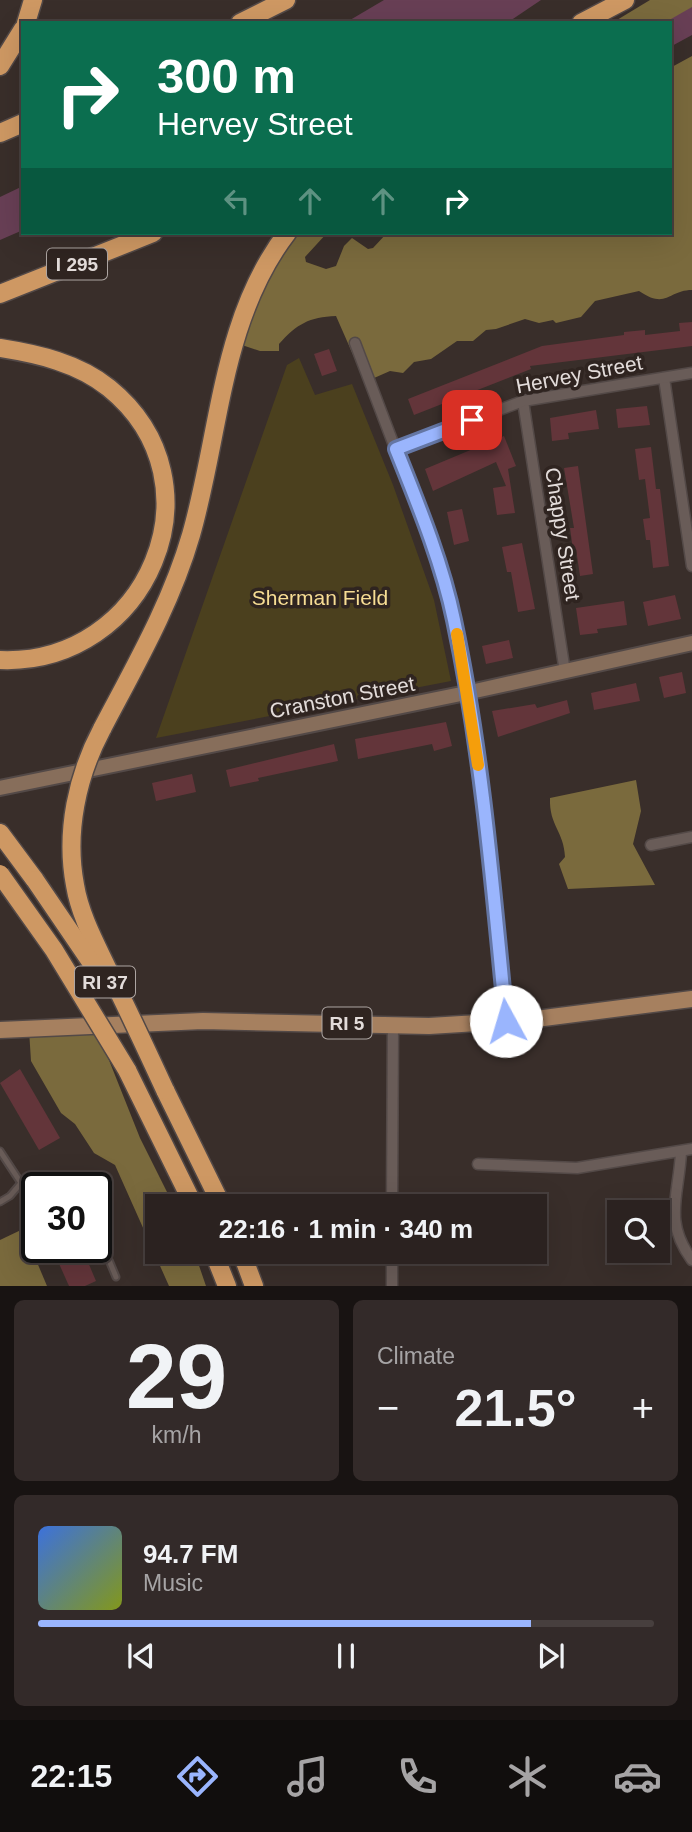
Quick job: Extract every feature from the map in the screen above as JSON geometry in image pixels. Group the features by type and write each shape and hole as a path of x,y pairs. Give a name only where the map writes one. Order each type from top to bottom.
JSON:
{"highway":[{"path":"27,21 33,0"},
{"path":"244,21 286,0"},
{"path":"585,21 626,0"},
{"path":"598,21 626,0"},
{"path":"0,65 21,32"},
{"path":"0,133 21,124"},
{"name":"I 295","path":"0,294 148,235"},
{"path":"165,1090 97,947 75,888 72,845 77,794 86,762 174,584 191,534 239,325 258,277 286,235"},
{"path":"0,348 41,356 76,368 120,398 142,427 157,459 165,515 152,570 135,598 114,622 90,639 63,652 35,658 0,660"},
{"name":"RI 37","path":"0,833 90,959 165,1090 216,1194"},
{"name":"RI 37","path":"0,874 54,950 127,1070 188,1194"},
{"path":"219,1264 227,1286"},
{"path":"245,1264 254,1286"}],"main road":[{"name":"RI 5","path":"0,1030 203,1021 393,1025 506,1021 692,999"}],"street":[{"path":"355,344 447,592 482,787 506,1021"},
{"name":"Hervey Street","path":"396,449 523,401 692,373"},
{"path":"664,377 692,566"},
{"name":"Chappy Street","path":"523,401 565,672"},
{"name":"Cranston Street","path":"0,788 466,693 692,643"},
{"path":"651,845 692,837"},
{"path":"392,1194 393,1025"},
{"path":"478,1164 577,1168 687,1151 674,1224 679,1243 692,1259"},
{"path":"392,1264 392,1286"}],"lane":[{"path":"0,1151 21,1183 0,1202"},
{"path":"110,1263 116,1277"}],"green space":[{"name":"Sherman Field","path":"299,358 315,395 352,384 393,485 434,600 451,681 156,738 287,365"}],"shaded area":[{"path":"384,0 541,0 510,21 348,21"},
{"path":"650,0 692,0 692,15 672,22 615,21"},
{"path":"692,7 692,35 672,46 672,21 668,21"},
{"path":"692,56 692,290 662,299 639,291 595,301 581,317 556,323 553,320 539,323 525,319 486,330 473,341 457,341 431,359 414,362 403,373 390,371 365,382 336,316 311,320 298,327 279,344 279,351 260,351 236,343 287,235 325,235 305,257 306,262 326,269 336,266 344,246 352,238 368,249 373,248 385,235 672,235 672,67"},
{"path":"21,187 21,231 0,240 0,197"},
{"path":"636,780 641,811 633,844 655,885 568,889 559,864 565,857 564,848 550,808 550,798"},
{"path":"88,1026 101,1040 140,1138 168,1194 145,1194 145,1232 115,1165 94,1153 75,1124 61,1113 31,1061 29,1030"},
{"path":"21,1230 21,1263 37,1263 47,1286 0,1286 0,1240"},
{"path":"159,1264 198,1264 206,1286 169,1286"}],"building":[{"path":"692,322 692,346 530,366 531,369 414,415 408,399 542,346 624,335 624,332 645,330 645,335 680,331 679,323"},
{"path":"329,349 337,371 322,376 314,354"},
{"path":"647,406 650,425 618,428 616,409"},
{"path":"596,410 599,429 568,433 569,439 552,441 550,418"},
{"path":"504,436 516,466 508,469 515,513 497,515 493,488 506,486 496,462 433,491 425,469"},
{"path":"651,447 656,489 660,489 669,566 653,568 650,540 646,540 643,519 650,518 645,479 639,480 635,449"},
{"path":"578,466 593,574 580,576 576,549 573,550 570,528 574,528 564,468"},
{"path":"462,509 469,541 454,545 447,512"},
{"path":"522,543 535,609 518,612 511,572 507,572 502,547"},
{"path":"675,595 681,619 648,626 643,602"},
{"path":"624,601 627,625 597,629 598,633 580,635 576,608"},
{"path":"509,640 513,658 486,664 482,646"},
{"path":"682,672 686,693 664,698 659,677"},
{"path":"636,683 640,701 594,710 591,693"},
{"path":"567,700 570,713 498,737 492,711 535,704 537,708"},
{"path":"446,722 452,746 434,751 432,744 358,759 355,739"},
{"path":"334,744 338,761 258,778 259,781 230,787 226,770"},
{"path":"192,774 196,792 156,801 152,783"},
{"path":"20,1069 60,1138 39,1150 0,1083"},
{"path":"59,1263 88,1263 96,1281 85,1286 69,1286"}],"slow traffic":[{"path":"457,634 478,765"}],"route":[{"path":"472,420 396,449 435,553 455,621 482,787 506,1021"}]}
